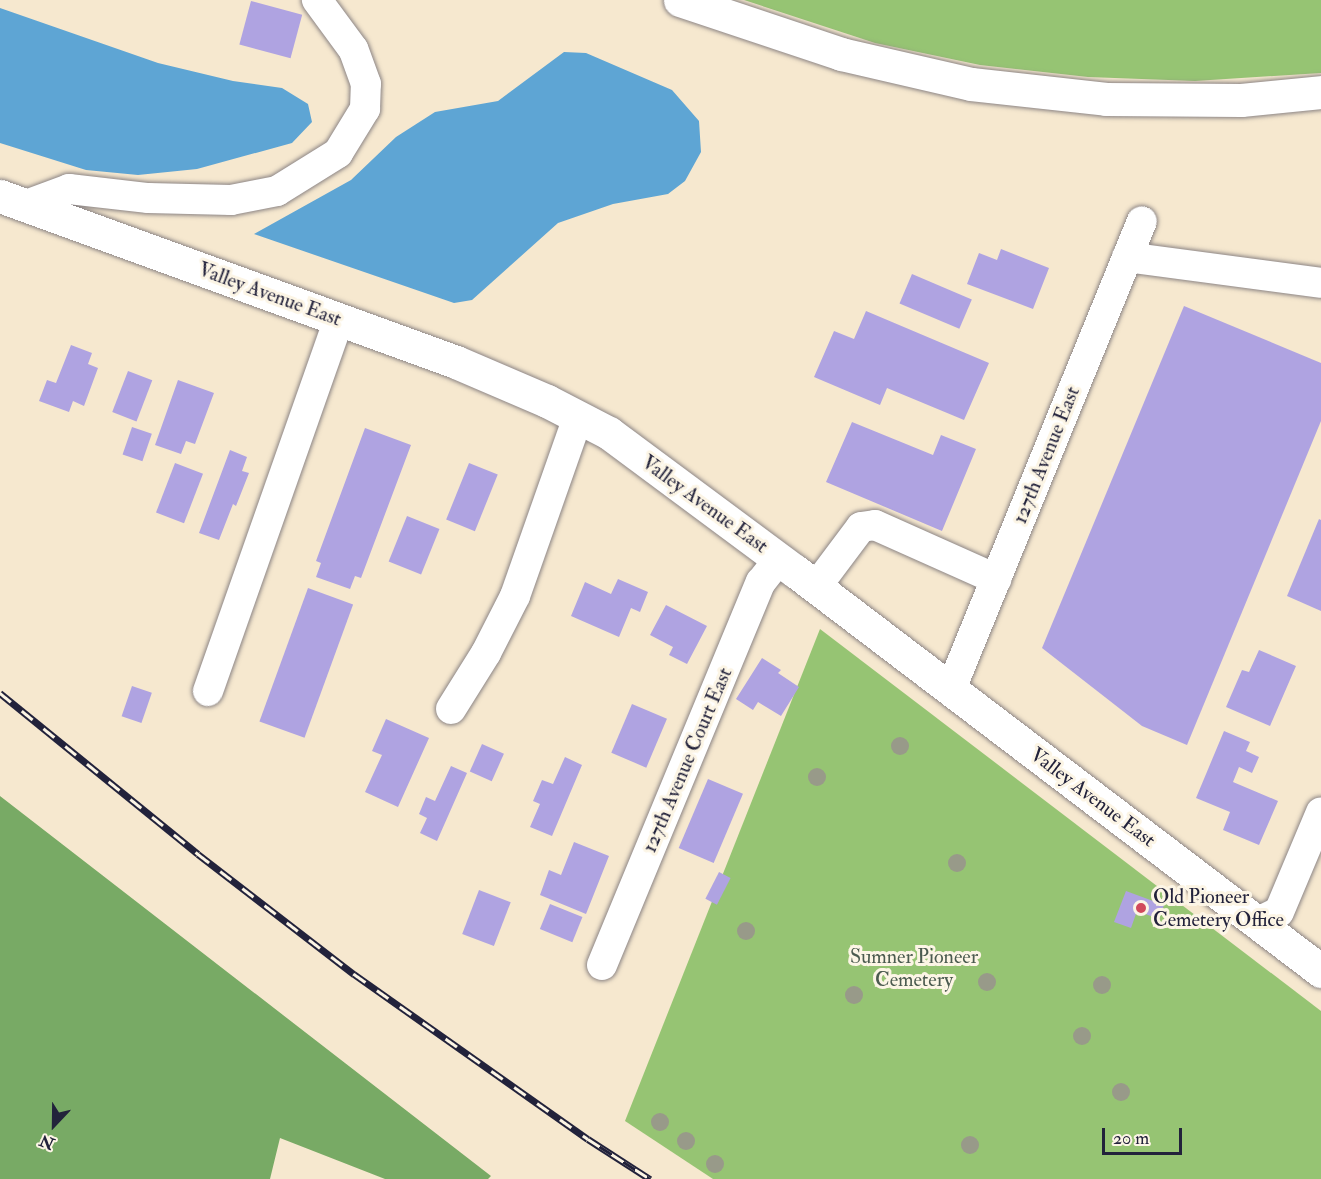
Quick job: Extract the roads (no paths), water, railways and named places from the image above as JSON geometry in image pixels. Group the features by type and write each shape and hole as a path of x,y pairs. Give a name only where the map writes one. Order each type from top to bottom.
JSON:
{"main road":[{"path":"680,0 840,54 971,84 1106,99 1241,100 1321,92"},
{"name":"Valley Avenue East","path":"13,201 456,362 609,433 779,559 1321,971"}],"street":[{"path":"13,201 69,189 148,198 231,200 277,191 338,153 365,109 366,84 353,49 316,0"},
{"name":"127th Avenue East","path":"951,689 1142,221"},
{"path":"1127,257 1321,283"},
{"path":"208,691 339,319"},
{"path":"451,709 486,653 515,596 578,417"},
{"path":"816,587 861,527 875,525 996,579"},
{"name":"127th Avenue Court East","path":"602,965 761,582 779,559"},
{"path":"1257,923 1279,912 1321,812"}],"water":[{"path":"0,8 158,63 233,81 282,88 308,104 312,122 292,143 197,169 138,175 86,170 0,143"},
{"path":"564,52 586,53 672,90 699,121 701,152 685,181 668,194 613,204 558,223 472,300 454,303 254,234 351,180 396,137 435,112 498,101"}],"railway":[{"path":"0,693 198,854 354,974 588,1139 650,1179"}],"place":[{"name":"Old Pioneer Cemetery Office","path":"1141,908"}],"park label":[{"name":"Sumner Pioneer Cemetery","path":"914,968"}]}
